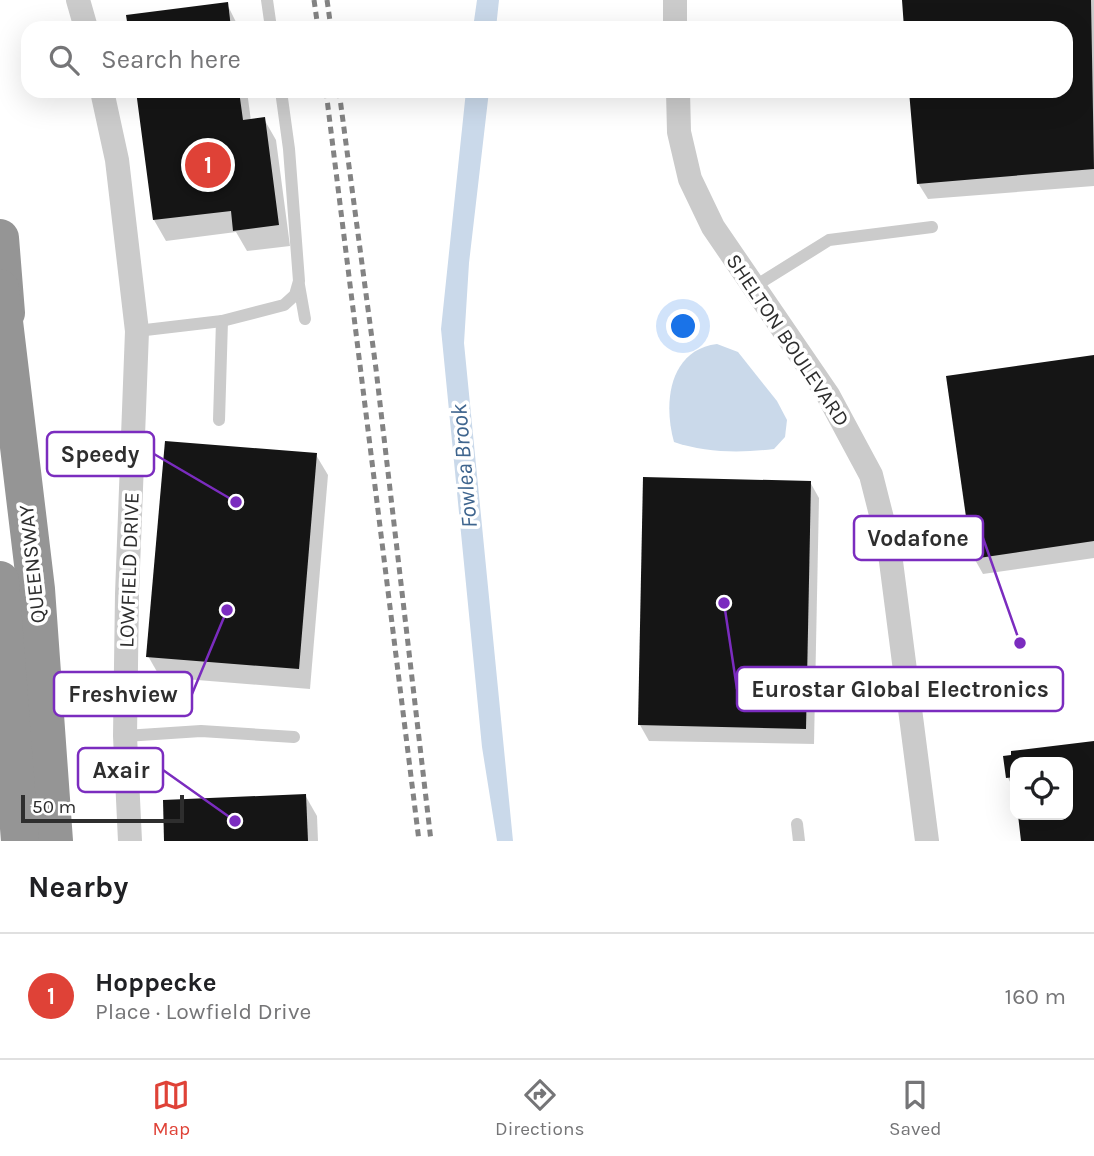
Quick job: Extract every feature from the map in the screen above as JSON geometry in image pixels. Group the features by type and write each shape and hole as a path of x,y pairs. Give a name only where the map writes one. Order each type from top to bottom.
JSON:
{"highway":[{"path":"0,238 10,371"},
{"name":"QUEENSWAY","path":"0,288 36,589 54,841"},
{"name":"QUEENSWAY","path":"0,580 20,841"}],"street":[{"path":"78,0 84,21"},
{"path":"675,21 676,0"},
{"name":"LOWFIELD DRIVE","path":"104,98 117,160 137,331 127,594 125,736 130,841"},
{"name":"SHELTON BOULEVARD","path":"678,98 679,132 690,179 713,227 752,288 828,395 871,475 889,546 927,841"}],"lane":[{"path":"267,0 270,21"},
{"path":"282,98 305,319"},
{"path":"752,288 829,240 932,227"},
{"path":"137,331 222,321 285,305 295,295 299,281"},
{"path":"219,421 222,321"},
{"path":"125,736 201,731 294,737"},
{"path":"797,824 799,841"}],"water":[{"path":"477,0 499,0 497,21 474,21"},
{"name":"Fowlea Brook","path":"465,98 488,98 469,263 464,343 513,841 497,841 482,747 441,329"},
{"path":"717,344 738,352 777,401 787,420 785,437 774,449 724,451 674,442 669,411 670,395 679,367 688,356 701,348"}],"building":[{"path":"902,0 1091,0 1094,169 917,184 910,98 1073,98 1073,21 904,21"},
{"path":"228,2 230,21 127,21 126,15"},
{"path":"137,98 240,98 243,120 265,117 279,225 233,231 231,211 153,220"},
{"path":"1094,355 1094,541 972,559 946,376"},
{"path":"165,441 317,453 299,669 146,657"},
{"path":"643,477 811,481 806,729 638,725"},
{"path":"1094,741 1094,841 1021,841 1019,820 1073,820 1073,757 1010,757 1010,778 1006,778 1003,756 1011,755 1011,751"},
{"path":"306,794 308,841 164,841 163,800"}],"railway":[{"path":"314,0 317,21"},
{"path":"327,0 330,21"},
{"path":"327,98 419,841"},
{"path":"340,98 376,369 431,841"}],"place":[{"name":"Hoppecke","path":"208,165"},
{"name":"Speedy","path":"236,502"},
{"name":"Eurostar Global Electronics","path":"724,603"},
{"name":"Freshview","path":"227,610"},
{"name":"Vodafone","path":"1020,643"},
{"name":"Axair","path":"235,821"}]}
